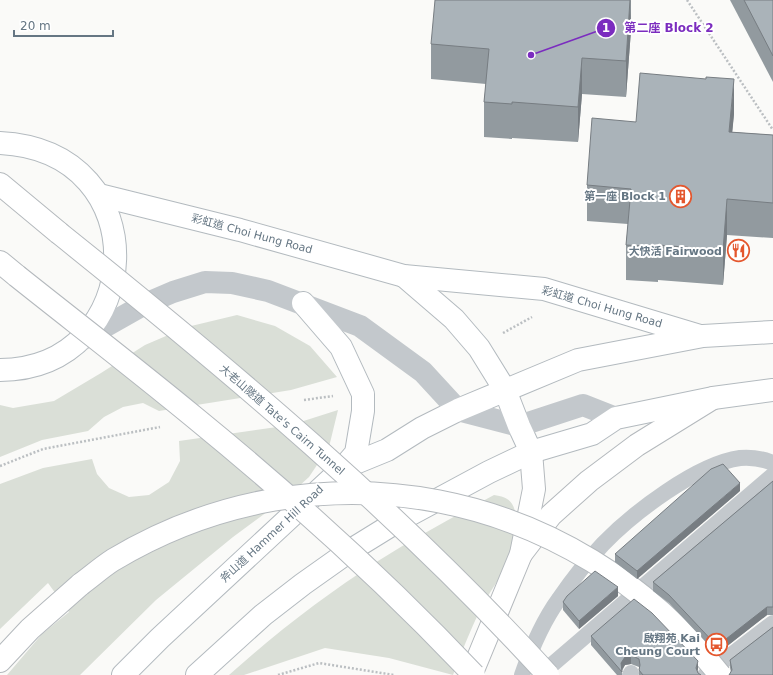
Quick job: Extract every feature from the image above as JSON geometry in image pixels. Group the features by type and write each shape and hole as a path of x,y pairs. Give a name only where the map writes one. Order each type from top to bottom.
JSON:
{"main road":[{"path":"0,143 17,144 36,148 55,155 72,166 86,180 98,195 111,224 115,239 116,263 112,286 103,308 90,328 73,345 60,355 44,362 12,370 0,370"},
{"name":"大老山隧道 Tate's Cairn Tunnel","path":"0,184 234,377 331,461 454,577 548,675"},
{"name":"彩虹道 Choi Hung Road","path":"98,195 240,230 404,276 544,289 704,336"},
{"path":"0,262 194,416 292,500 373,575 474,675"},
{"name":"彩虹道 Choi Hung Road","path":"404,276 454,319 479,348 505,390 531,452"},
{"path":"303,304 341,347 362,394 363,410 356,453 343,468"},
{"name":"彩虹道 Choi Hung Road","path":"505,390 578,360 704,336 773,332"},
{"name":"斧山道 Hammer Hill Road","path":"123,675 160,638 343,468 387,450 422,428 458,410 505,390"},
{"path":"196,675 263,615 351,550 398,521 531,452 592,434 616,418 714,398 773,390"},
{"path":"521,554 551,516 589,481 636,445 714,398"},
{"path":"471,675 521,554 534,489 531,452"},
{"path":"0,661 30,629 82,584 112,561 172,530 227,510 284,498 315,494 377,493 444,502 500,517 554,539 581,554 629,586 656,608 693,643 720,675"}],"street":[{"path":"73,345 145,304 173,292 205,282 232,283 268,291 360,326 423,372 458,410 519,426 583,405 616,418"}],"lane":[{"path":"522,675 541,631 558,600 603,544 629,520 658,498 688,479 720,463 741,458 762,459 773,463"},
{"path":"540,675 773,475"},
{"path":"705,675 773,623"}],"path":[{"path":"687,0 773,130"},
{"path":"496,337 535,316"},
{"path":"278,675 319,663 394,675"}],"shaded area":[{"path":"237,315 275,326 310,346 337,377 291,390 159,411 143,403 123,407 104,417 88,431 42,440 0,457 0,405 13,408 54,401 145,345 187,327"},
{"path":"338,410 329,447 309,477 286,498 233,537 156,600 80,675 7,675 42,634 69,612 48,583 0,629 0,484 43,468 92,459 97,474 109,488 129,497 149,495 169,482 180,461 179,441 291,425"},
{"path":"494,495 509,500 513,506 516,515 516,542 507,565 480,610 453,675 389,658 325,648 244,675 229,675 301,615 358,574 421,535"}],"building":[{"path":"435,0 630,0 626,61 582,58 578,107 512,102 512,104 484,102 489,49 431,44"},
{"path":"744,0 773,0 773,56"},
{"name":"第一座 Block 1","path":"640,73 706,79 706,77 734,79 729,132 773,135 773,203 727,199 723,250 658,245 658,247 626,245 631,189 587,185 592,118 636,122"},
{"path":"723,464 740,483 637,571 615,554 711,469"},
{"path":"773,481 773,607 767,607 717,646 669,595 653,582"},
{"path":"595,571 618,587 579,621 563,602 567,596"},
{"path":"634,599 652,613 698,661 696,668 698,673 701,675 643,675 639,670 639,659 631,655 625,657 621,663 622,672 591,636"},
{"path":"773,627 773,675 729,675 732,670 730,660"}],"place":[{"name":"第二座 Block 2","path":"531,55"},
{"name":"第一座 Block 1","path":"681,196"},
{"name":"大快活 Fairwood","path":"738,251"},
{"name":"啟翔苑 Kai Cheung Court","path":"716,644"}]}
